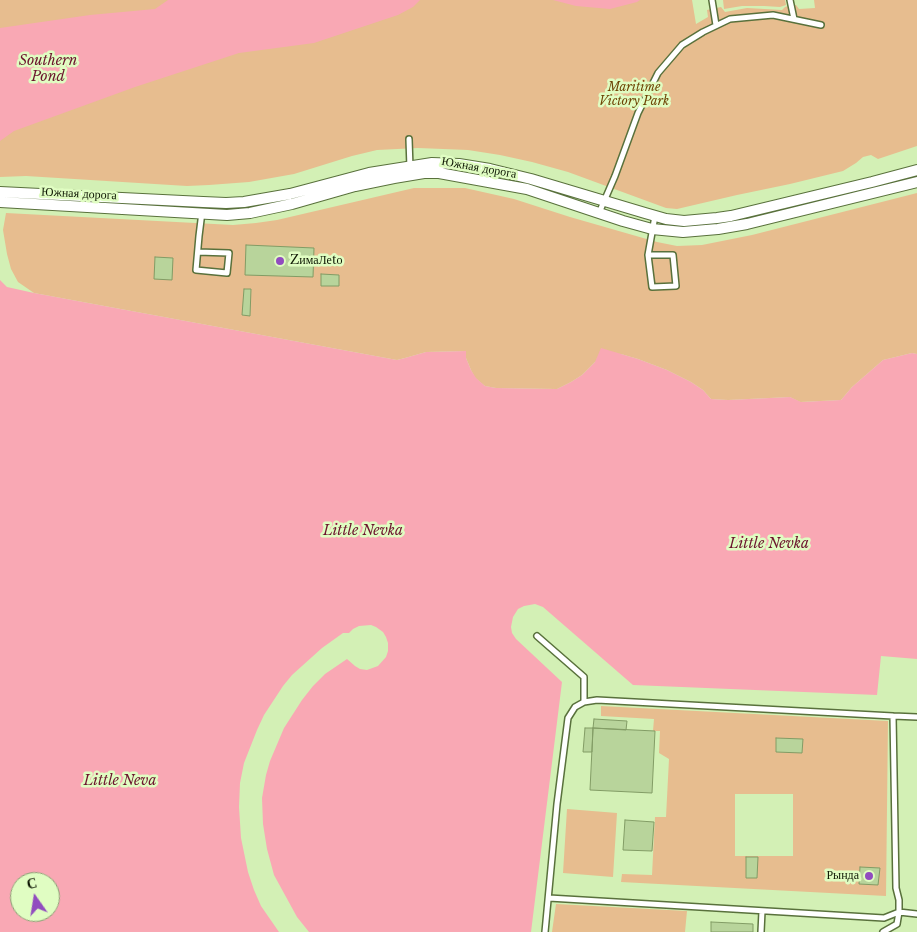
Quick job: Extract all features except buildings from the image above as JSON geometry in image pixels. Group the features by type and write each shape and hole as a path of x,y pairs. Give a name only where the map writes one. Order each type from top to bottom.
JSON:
{"street":[{"name":"Южная дорога","path":"0,202 13,198 292,204 432,163 459,164 490,169 531,179 666,219 684,221 717,218 917,170"},
{"name":"Южная дорога","path":"410,170 424,173 439,173 527,189 652,229 683,232 718,229 766,220 917,182"},
{"name":"Южная дорога","path":"0,192 13,198 202,214 228,215 250,213 267,204"}],"lane":[{"path":"712,0 716,25"},
{"path":"790,0 794,19"},
{"path":"599,213 638,113 658,73 682,45 730,19 773,15 822,25"},
{"path":"409,139 410,170"},
{"path":"198,252 228,253 227,273 196,270 203,202"},
{"path":"648,255 673,255 676,286 652,287 648,255 655,216"},
{"path":"537,636 584,677 584,702"},
{"path":"545,932 568,718 575,707 584,702 597,700 917,717"},
{"path":"883,932 897,924 899,912 896,888 893,716"},
{"path":"548,898 884,918 899,912 917,914"},
{"path":"760,932 762,911"}],"green space":[{"name":"Maritime Victory Park","path":"0,0 692,0 696,24 708,17 707,10 721,7 725,12 747,8 782,10 791,5 796,5 799,9 815,8 814,0 917,0 917,146 878,159 871,155 863,157 843,171 677,209 666,208 568,172 532,162 468,150 418,148 377,150 294,174 249,182 209,185 187,186 26,176 0,177"},
{"path":"723,0 785,0 786,5 780,7 742,6 724,9"},
{"path":"414,188 465,188 514,199 570,217 677,246 702,245 752,235 917,193 917,354 912,353 883,360 852,387 841,400 800,402 790,397 711,399 703,390 691,382 667,370 621,354 595,362 582,375 557,389 496,388 485,386 475,378 466,358 466,351 426,352 397,360 34,293 18,282 11,269 3,230 6,213 233,225 256,223 277,220"},
{"path":"601,706 888,721 886,896 621,882 622,874 652,875 655,817 666,817 669,759 659,753 660,731 653,731 654,719 601,716","holes":["735,794 793,794 793,856 735,856"]},
{"path":"567,809 617,813 613,877 563,873"},
{"path":"556,904 687,911 685,932 552,932"}],"water":[{"name":"Southern Pond","path":"168,0 420,0 413,7 398,15 314,43 239,53 135,87 14,131 0,141 0,28 90,15 155,9"},
{"path":"553,0 640,0 610,9 576,6"},
{"name":"Little Nevka","path":"0,280 7,287 34,293 397,360 426,352 466,351 466,358 476,378 485,386 496,388 557,389 582,375 595,362 601,348 667,370 691,382 703,390 711,399 790,397 801,402 841,400 852,387 883,360 912,353 917,354 917,659 881,656 877,695 633,685 543,607 535,604 524,606 518,609 513,617 512,633 562,682 531,932 309,932 297,917 274,875 263,824 262,798 270,761 284,728 313,686 325,674 347,659 360,669 367,670 378,666 386,657 388,643 383,632 371,625 359,626 349,633 343,633 322,648 292,675 264,715 244,763 240,783 239,807 241,838 248,872 261,906 279,932 0,932"}],"place":[{"name":"ZимаЛеtо","path":"280,261"},
{"name":"Рында","path":"869,876"}],"water label":[{"name":"Little Neva","path":"120,781"}]}
